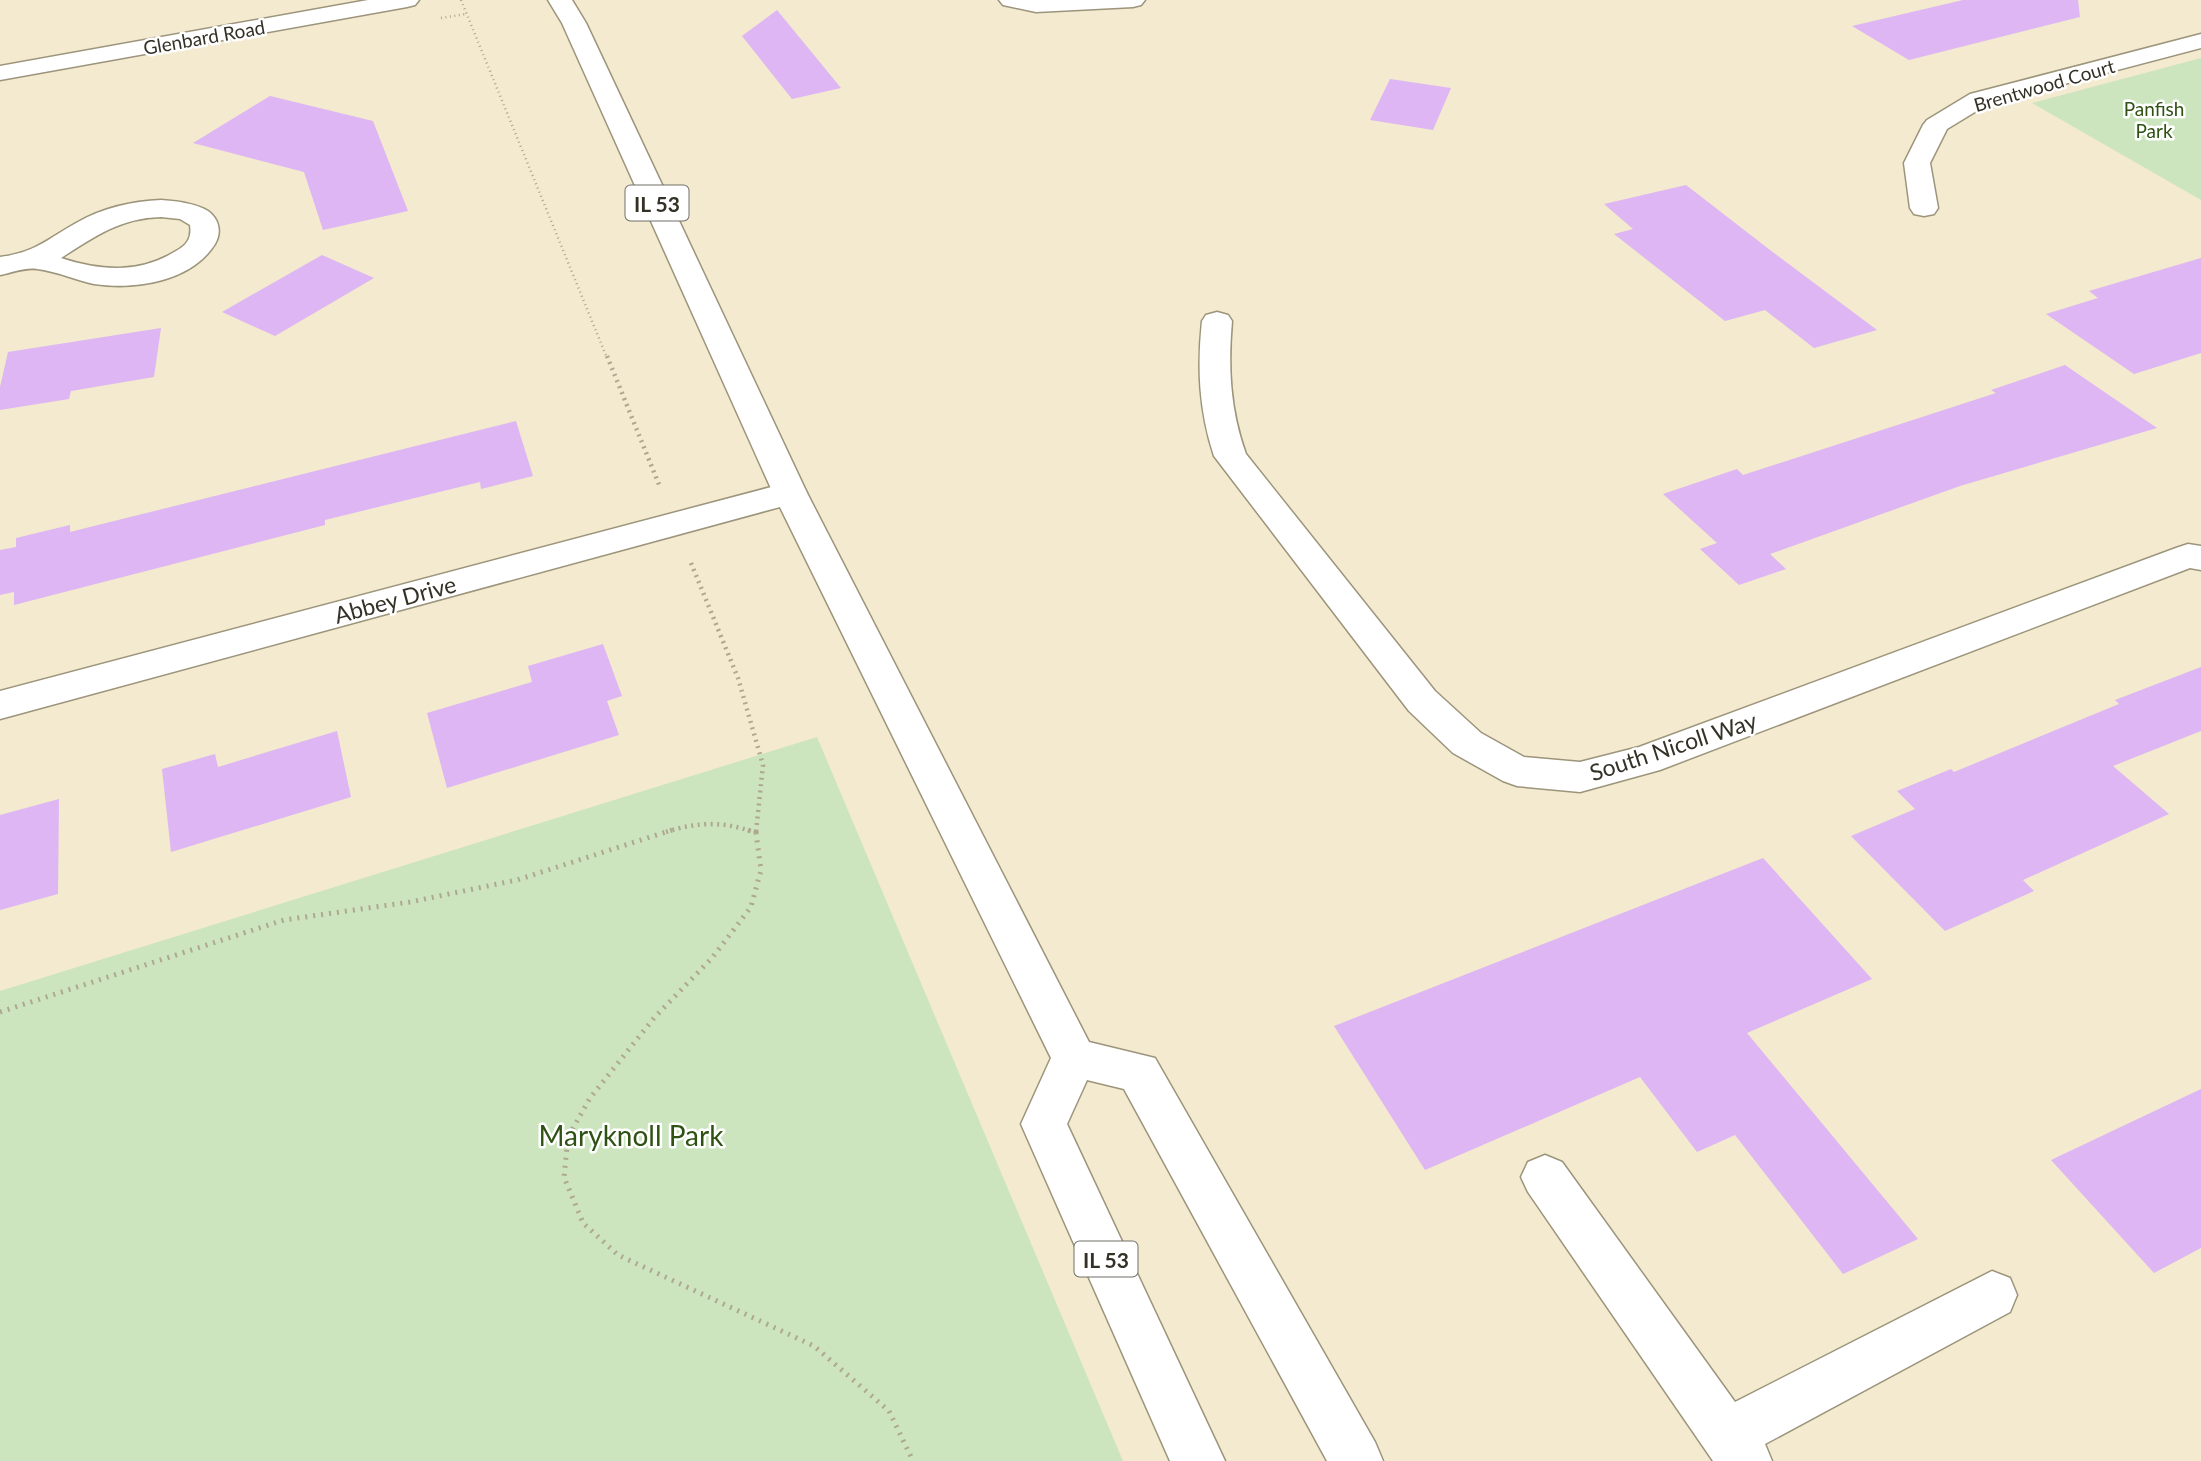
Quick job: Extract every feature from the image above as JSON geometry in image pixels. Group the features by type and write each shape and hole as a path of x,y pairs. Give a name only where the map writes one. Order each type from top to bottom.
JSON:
{"street":[{"name":"Glenbard Road","path":"0,73 407,0"},
{"name":"IL 53","path":"560,0 574,23 790,493 1074,1058 1044,1124 1198,1461"},
{"path":"1011,0 1036,5 1133,0"},
{"name":"Brentwood Court","path":"1924,208 1917,163 1936,125 1979,99 2201,41"},
{"path":"0,266 36,259 90,226 133,211 176,209 203,221 206,231 202,243 190,254 150,273 126,278 84,275 36,259"},
{"name":"South Nicoll Way","path":"1217,321 1212,373 1218,423 1230,456 1422,701 1467,743 1517,771 1580,777 1646,760 2188,556 2201,558"},
{"name":"Abbey Drive","path":"0,705 790,493"},
{"path":"1074,1058 1139,1072 1356,1461"},
{"path":"1545,1177 1736,1448 1992,1295"}],"path":[{"path":"461,0 738,678 763,765 756,833 761,870 751,907 712,958 654,1018 590,1098 568,1137 565,1177 583,1223 618,1255 814,1346 889,1411 913,1461"},
{"path":"0,1012 284,920 410,902 517,880 691,824 731,824 756,833"}],"green space":[{"name":"Panfish Park","path":"2201,58 2201,200 2032,103"},
{"name":"Maryknoll Park","path":"817,737 1123,1461 0,1461 0,991"}],"building":[{"path":"1963,0 2078,0 2080,17 1909,60 1852,26"},
{"path":"777,10 841,88 792,99 742,36"},
{"path":"1390,79 1451,88 1433,130 1370,120"},
{"path":"270,96 373,121 408,211 323,230 304,172 193,143"},
{"path":"1686,185 1877,330 1814,348 1765,310 1725,321 1614,234 1633,229 1604,204"},
{"path":"322,255 374,278 275,336 222,312"},
{"path":"2201,258 2201,353 2134,374 2046,314 2098,298 2089,291"},
{"path":"161,328 154,377 71,391 69,399 0,410 0,387 8,352"},
{"path":"2065,365 2157,428 1960,486 1770,554 1786,569 1739,585 1700,549 1717,543 1663,494 1737,469 1743,475 1996,393 1991,390"},
{"path":"516,421 533,476 481,489 480,482 325,520 325,525 14,605 14,592 0,595 0,550 16,547 16,538 70,525 70,532"},
{"path":"603,644 622,696 607,701 619,735 447,788 427,713 532,682 528,666"},
{"path":"2201,667 2201,731 2113,766 2169,814 2023,880 2034,891 1945,931 1851,836 1915,809 1897,791 1951,769 1954,772 2119,704 2115,700"},
{"path":"337,731 351,797 171,852 162,769 215,754 218,767"},
{"path":"59,799 58,894 0,910 0,815"},
{"path":"1763,858 1872,979 1747,1033 1918,1239 1843,1274 1735,1135 1697,1152 1640,1077 1425,1170 1334,1026"},
{"path":"2201,1089 2201,1248 2154,1273 2051,1160"}]}
